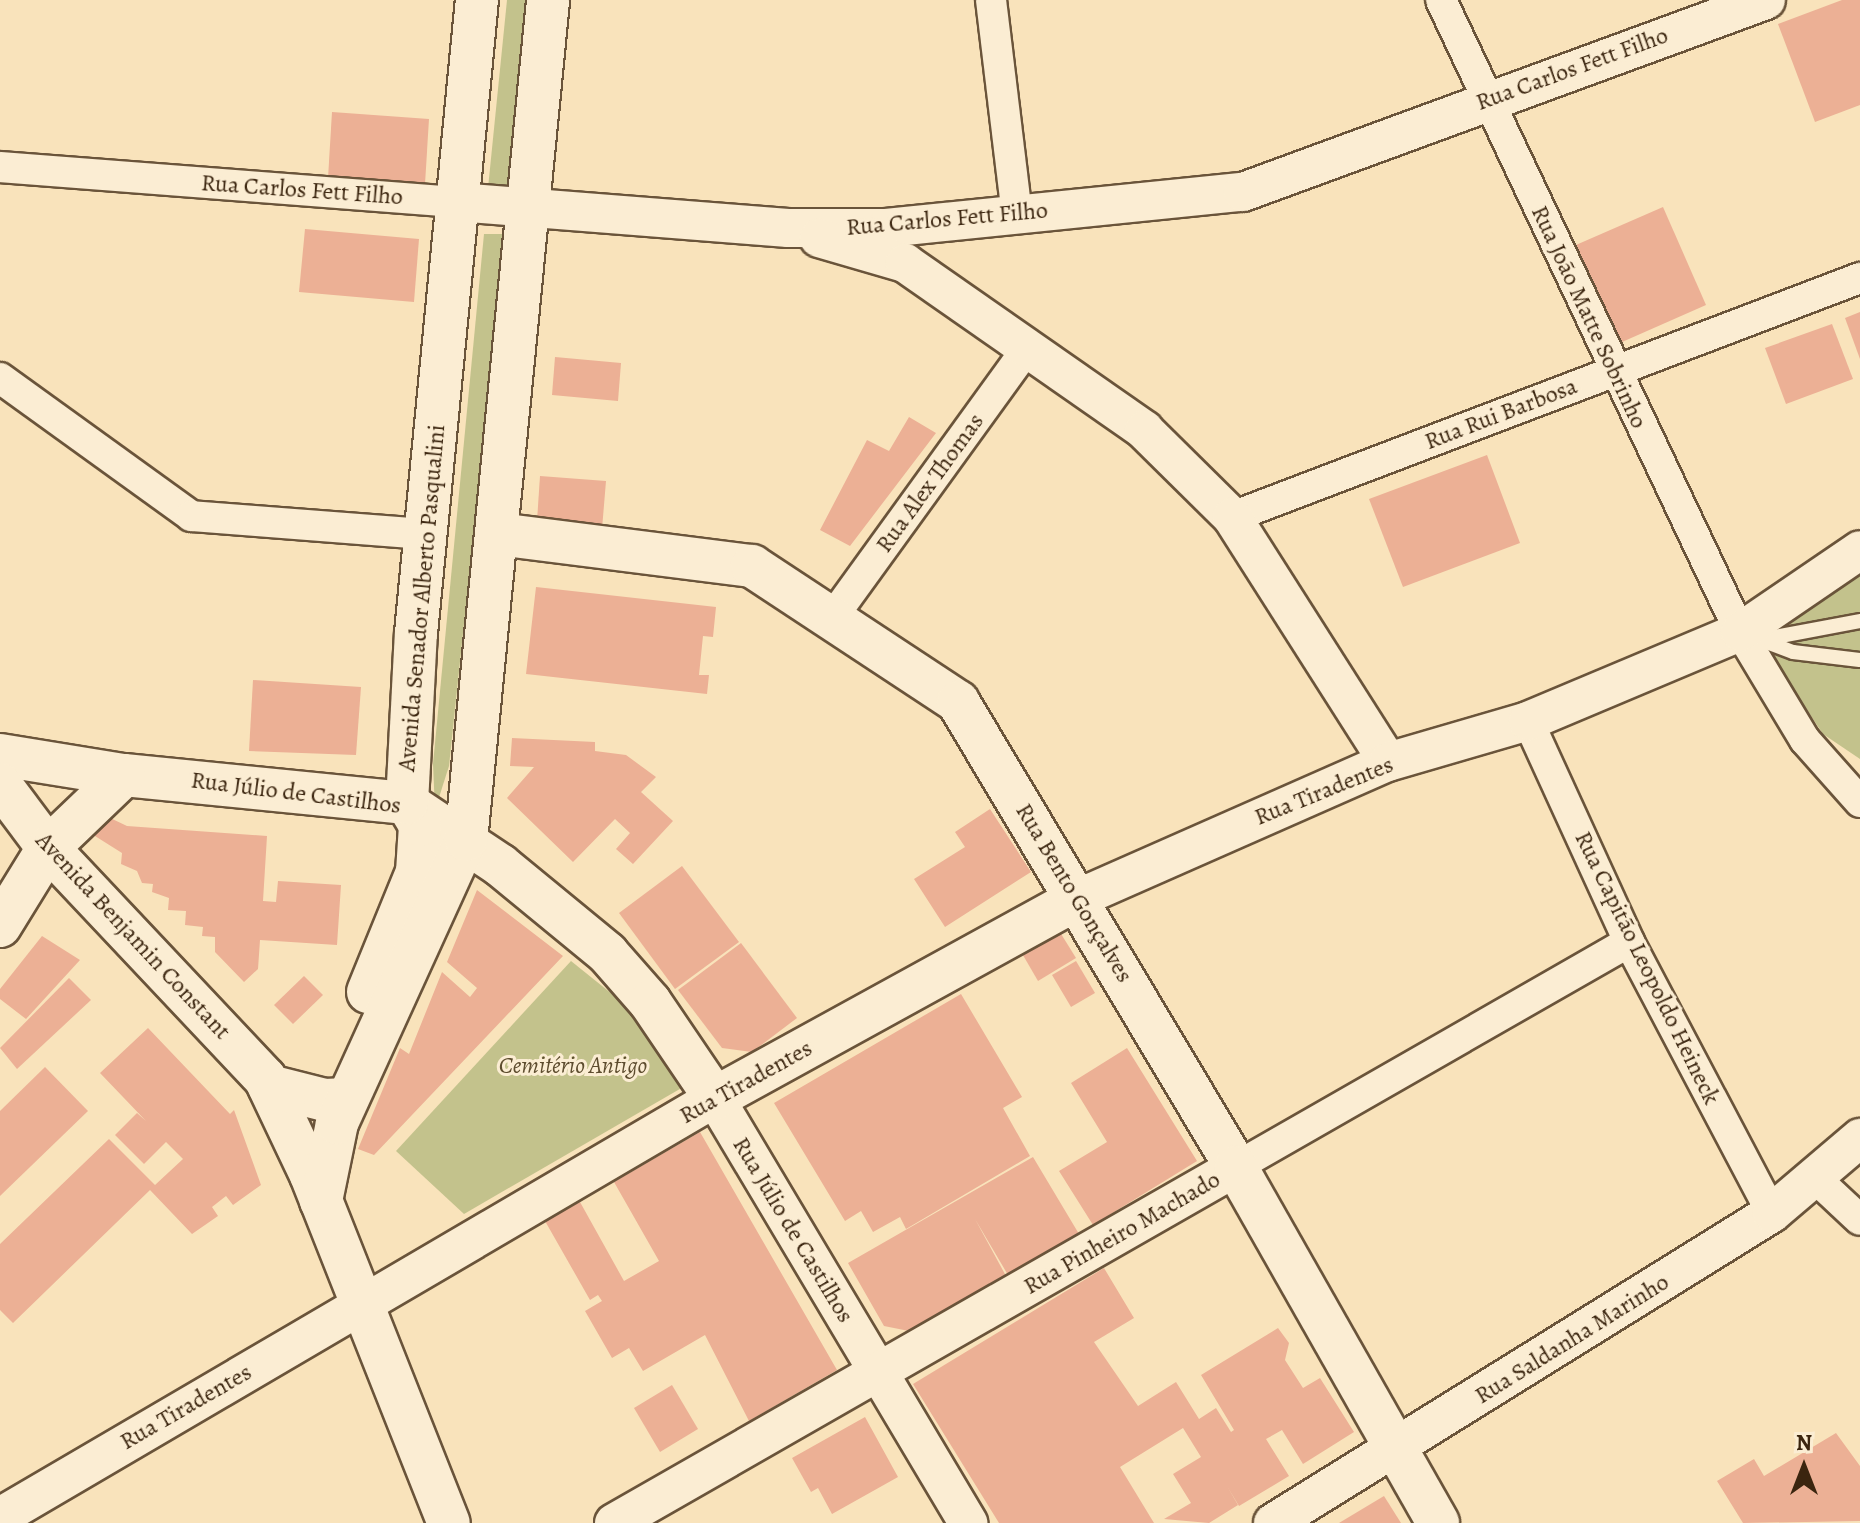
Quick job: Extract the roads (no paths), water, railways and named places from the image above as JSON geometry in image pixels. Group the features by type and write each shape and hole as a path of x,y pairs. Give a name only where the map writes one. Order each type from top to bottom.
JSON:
{"main road":[{"name":"Avenida Senador Alberto Pasqualini","path":"316,1188 336,1107 417,872 420,825 407,803 425,534 477,0"},
{"name":"Avenida Senador Alberto Pasqualini","path":"336,1107 466,840 548,0"},
{"name":"Rua Bento Gonçalves","path":"498,534 752,566 958,702 1079,898 1438,1523"},
{"name":"Rua Júlio de Castilhos","path":"0,755 124,775 407,803 466,840 607,953 650,1002 715,1098"},
{"path":"0,926 48,848 124,775"},
{"name":"Avenida Benjamin Constant","path":"0,784 48,848 269,1086 316,1188 449,1523"},
{"name":"Rua Tiradentes","path":"715,1098 1079,898"},
{"path":"269,1086 336,1107"}],"street":[{"path":"991,0 1017,214"},
{"name":"Rua João Matte Sobrinho","path":"1441,0 1612,371 1740,632 1805,740 1860,802"},
{"name":"Rua Carlos Fett Filho","path":"0,167 788,228 906,249 970,219 1243,192 1487,99 1766,0"},
{"path":"906,249 960,305 1028,347 1144,430 1232,517 1388,762"},
{"name":"Rua Rui Barbosa","path":"1232,517 1860,278"},
{"name":"Rua Alex Thomas","path":"832,618 1028,347"},
{"path":"0,378 191,516 425,534"},
{"name":"Rua Tiradentes","path":"1079,898 1388,762 1528,721 1740,632 1860,550"},
{"name":"Rua Capitão Leopoldo Heineck","path":"1528,721 1629,942 1772,1213"},
{"name":"Rua Pinheiro Machado","path":"614,1523 1629,942"},
{"name":"Rua Tiradentes","path":"0,1517 715,1098"},
{"name":"Rua Júlio de Castilhos","path":"715,1098 968,1523"},
{"name":"Rua Saldanha Marinho","path":"1273,1523 1396,1450 1772,1213 1860,1138"},
{"path":"1813,1176 1860,1220"}],"lane":[{"path":"1740,632 1775,637 1860,621"},
{"path":"1740,632 1793,652 1860,660"}],"park label":[{"name":"Cemitério Antigo","path":"573,1066"}]}
